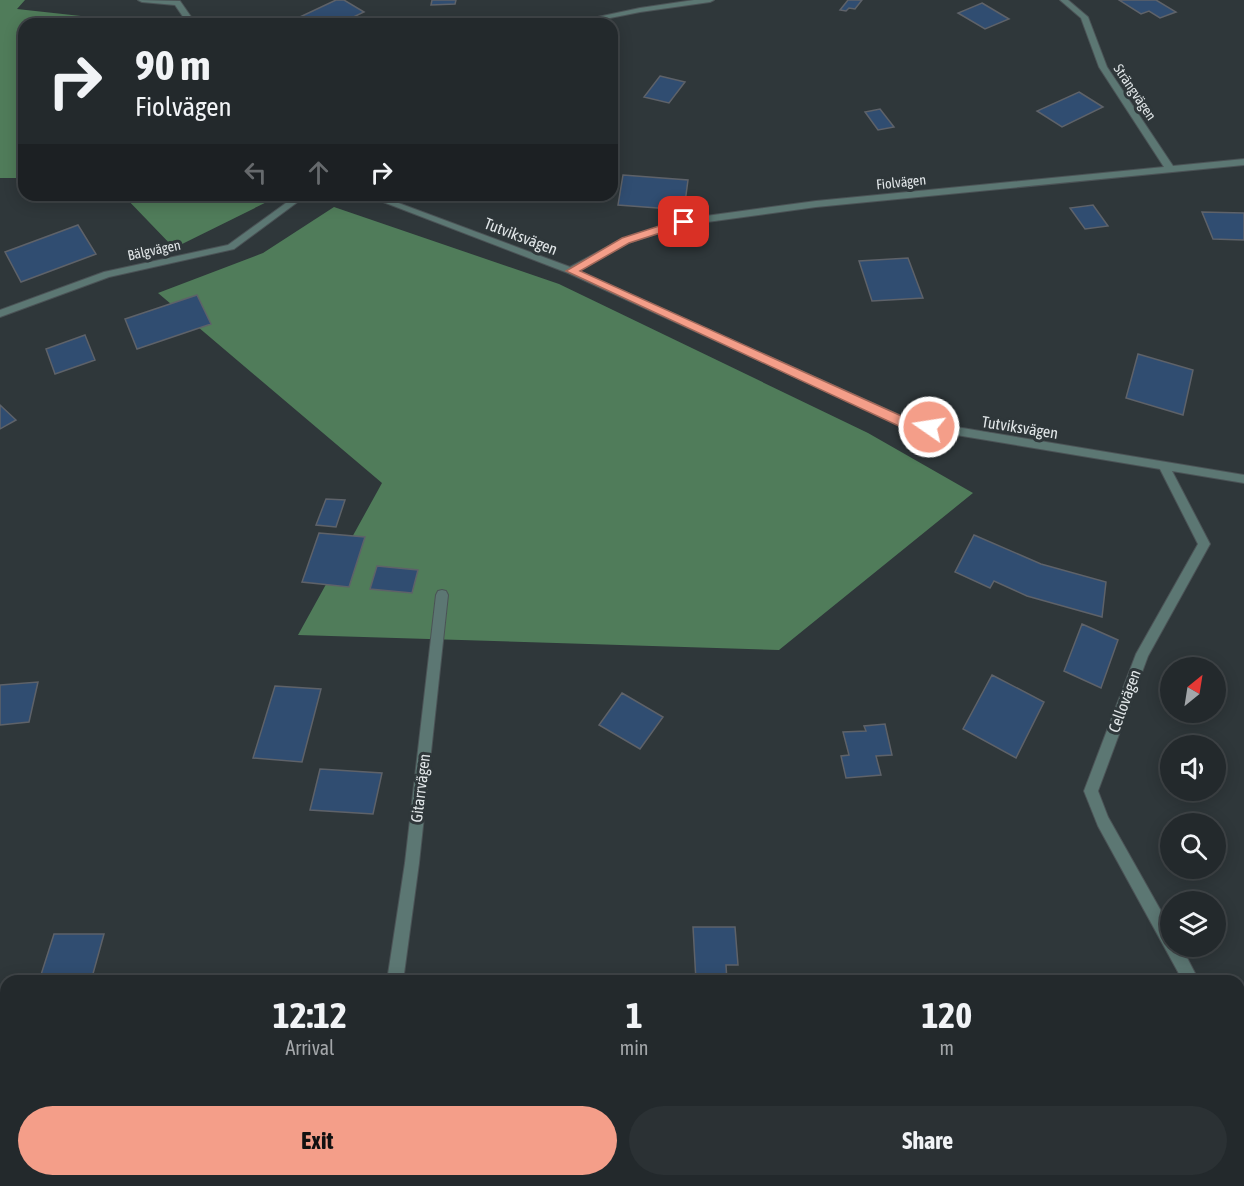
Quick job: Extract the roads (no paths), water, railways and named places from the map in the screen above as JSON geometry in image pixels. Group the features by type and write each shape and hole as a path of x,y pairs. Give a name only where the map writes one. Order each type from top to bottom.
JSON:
{"street":[{"path":"142,0 177,3 188,18"},
{"path":"599,18 710,0"},
{"name":"Strängvägen","path":"1064,0 1084,16 1103,67 1170,169"},
{"name":"Fiolvägen","path":"571,271 625,241 684,222 816,204 1244,162"},
{"name":"Bälgvägen","path":"0,314 107,274 231,247 295,201"},
{"name":"Tutviksvägen","path":"385,201 571,271 906,423 1244,479"},
{"name":"Cellovägen","path":"1160,923 1103,821 1091,791 1142,654 1204,544 1163,465"},
{"name":"Gitarrvägen","path":"396,975 412,863 442,595"},
{"path":"1179,957 1188,975"}]}
